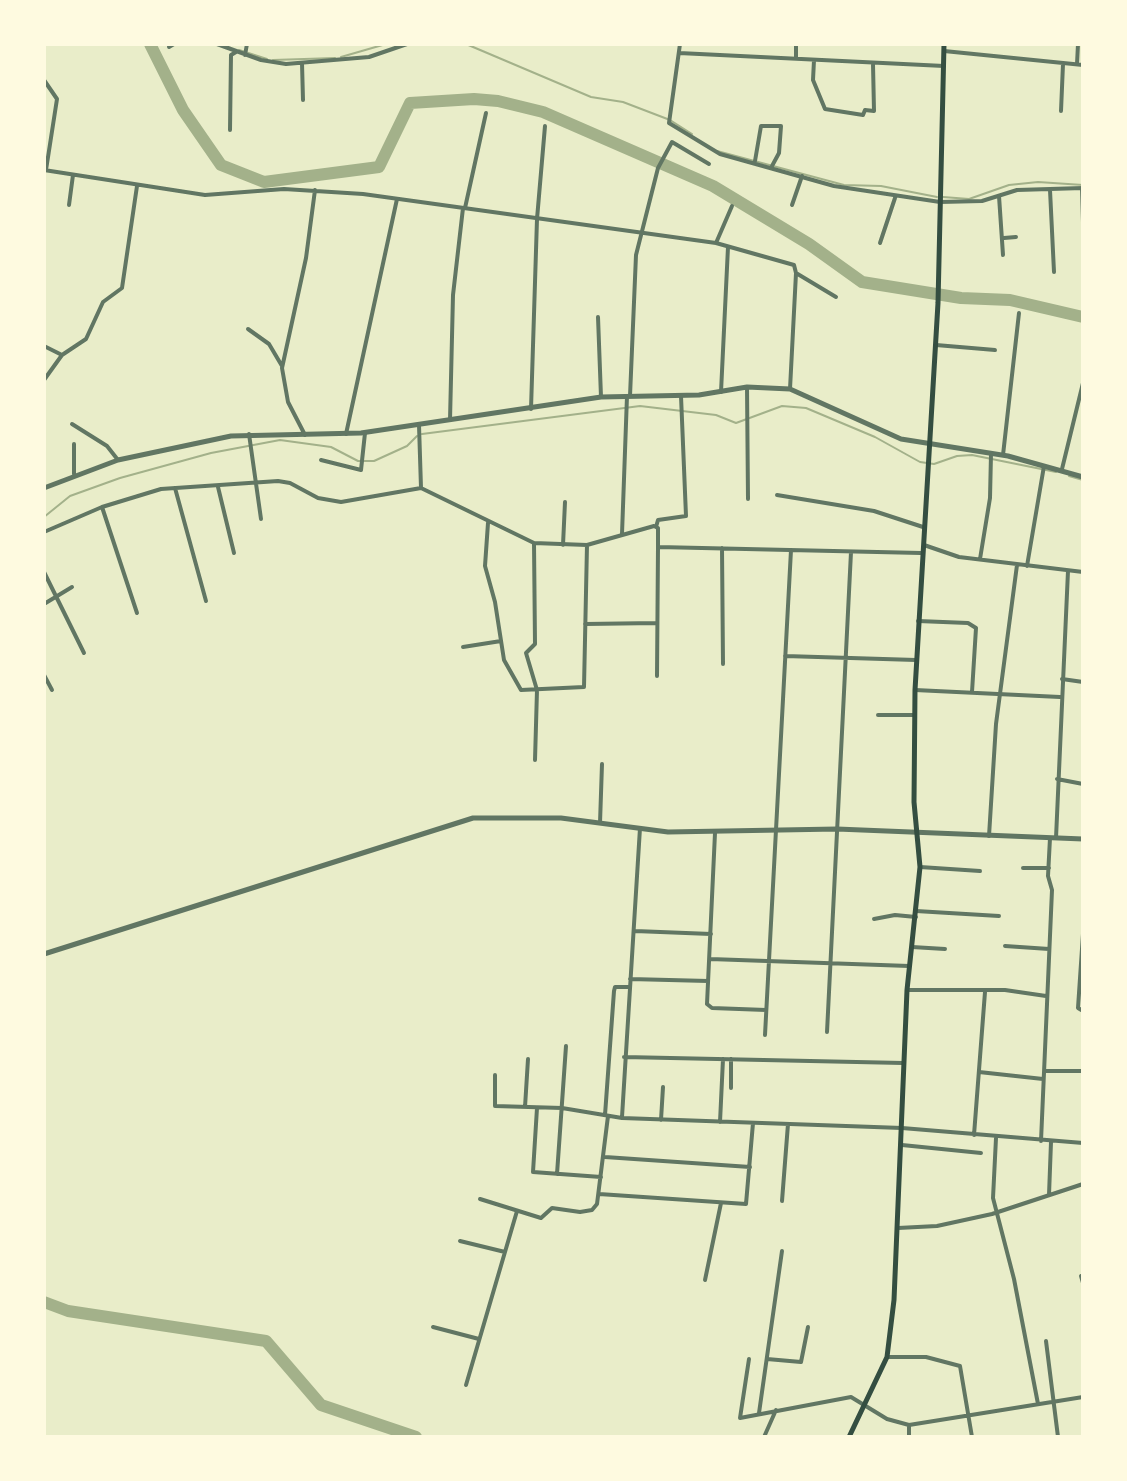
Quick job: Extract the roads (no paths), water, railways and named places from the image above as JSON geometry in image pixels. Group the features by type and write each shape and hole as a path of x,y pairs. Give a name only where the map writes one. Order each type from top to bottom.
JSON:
{"main road":[{"path":"849,1437 887,1357 898,1228 907,990 920,867 915,809 914,715 921,553 938,303 944,47"}],"street":[{"path":"44,44 44,78 57,99 45,170 217,196 268,190 315,190 397,199 716,243 794,265 790,389"},
{"path":"217,44 238,52"},
{"path":"230,130 231,55 246,50 273,63 302,62 369,57 407,44"},
{"path":"680,44 671,122 720,154 755,159 802,176 895,198 982,201 1017,190 1083,188 1083,222"},
{"path":"796,44 796,58"},
{"path":"944,47 1080,65 1078,44"},
{"path":"679,53 944,66"},
{"path":"814,60 813,80 825,109 857,115 874,111 873,64"},
{"path":"302,62 303,100"},
{"path":"1061,111 1063,64"},
{"path":"450,420 453,295 464,208 486,113"},
{"path":"531,409 537,219 545,126"},
{"path":"755,159 761,126 781,126 779,153 772,166"},
{"path":"622,534 632,288 640,234 658,167 672,142 709,164"},
{"path":"69,205 73,175"},
{"path":"792,205 802,176"},
{"path":"44,380 62,355 86,339 103,302 122,288 137,186"},
{"path":"282,368 306,258 315,190"},
{"path":"1050,190 1054,272"},
{"path":"999,196 1003,255"},
{"path":"880,243 895,198"},
{"path":"346,434 397,199"},
{"path":"716,243 732,206"},
{"path":"1004,238 1016,237"},
{"path":"721,392 724,284 729,246"},
{"path":"796,273 836,297"},
{"path":"1003,455 1019,313"},
{"path":"598,317 601,397"},
{"path":"248,329 269,344 282,368 288,402 305,435"},
{"path":"936,345 995,350"},
{"path":"44,346 62,355"},
{"path":"1062,469 1083,383"},
{"path":"747,387 748,499"},
{"path":"44,488 74,474 118,460 249,434 346,434 419,428 450,420 601,397 681,396 747,387 790,389 873,427 929,446 990,456 1003,455 1083,477"},
{"path":"657,676 656,527 658,520 686,516 681,396"},
{"path":"72,424 107,446 118,460"},
{"path":"419,428 421,488"},
{"path":"321,460 361,470 365,433"},
{"path":"249,434 261,519"},
{"path":"74,444 74,474"},
{"path":"980,559 990,498 990,456"},
{"path":"1027,566 1043,468"},
{"path":"44,532 147,492 285,482 312,495 341,502 421,488 534,543 587,545 656,527"},
{"path":"218,487 234,553"},
{"path":"175,488 206,601"},
{"path":"777,495 874,511 923,527"},
{"path":"563,545 565,502"},
{"path":"102,507 137,613"},
{"path":"488,522 485,566 495,602 504,660 517,687 578,690 585,685 587,545"},
{"path":"534,543 535,644 526,653 537,690 535,760"},
{"path":"922,544 951,555 1083,572"},
{"path":"658,547 921,553"},
{"path":"722,548 723,664"},
{"path":"765,1035 791,550"},
{"path":"827,1032 851,552"},
{"path":"989,836 999,694 1017,565"},
{"path":"1041,1141 1052,890 1049,868 1068,571"},
{"path":"44,572 84,653"},
{"path":"44,604 72,587"},
{"path":"918,621 968,623 976,628 972,692"},
{"path":"585,624 657,623"},
{"path":"463,647 501,641"},
{"path":"785,656 916,660"},
{"path":"44,675 52,690"},
{"path":"1061,679 1083,682"},
{"path":"915,690 1060,697"},
{"path":"878,715 914,715"},
{"path":"600,823 602,764"},
{"path":"1057,779 1083,784"},
{"path":"44,954 458,821 507,816 715,833 837,829 1083,839"},
{"path":"622,1118 640,828"},
{"path":"715,833 708,981 710,1006 766,1010"},
{"path":"920,867 980,871"},
{"path":"1023,868 1049,868"},
{"path":"874,919 916,914 999,916"},
{"path":"635,931 711,934"},
{"path":"1083,934 1078,1008 1083,1011"},
{"path":"912,946 945,949"},
{"path":"1005,946 1049,949"},
{"path":"710,959 909,966"},
{"path":"630,979 708,981"},
{"path":"480,1199 541,1218 553,1207 586,1212 597,1204 604,1157 614,991 615,987 630,987"},
{"path":"907,990 1005,990 1046,996"},
{"path":"974,1135 985,992"},
{"path":"557,1174 566,1046"},
{"path":"624,1057 903,1063"},
{"path":"525,1107 528,1059"},
{"path":"720,1122 723,1059"},
{"path":"731,1059 731,1088"},
{"path":"1044,1071 1083,1071"},
{"path":"979,1072 1043,1079"},
{"path":"495,1075 494,1105 562,1108 622,1118 902,1128 1083,1143"},
{"path":"661,1120 663,1087"},
{"path":"537,1107 532,1171 601,1177"},
{"path":"599,1194 721,1203 747,1202 753,1123"},
{"path":"782,1201 788,1124"},
{"path":"996,1138 993,1191 1038,1404"},
{"path":"1049,1195 1051,1142"},
{"path":"902,1145 981,1153"},
{"path":"604,1157 750,1167"},
{"path":"898,1228 937,1226 997,1213 1083,1184"},
{"path":"705,1280 721,1203"},
{"path":"466,1385 517,1211"},
{"path":"460,1241 505,1252"},
{"path":"759,1413 782,1251"},
{"path":"1081,1276 1083,1283"},
{"path":"433,1327 479,1339"},
{"path":"767,1359 801,1362 808,1327"},
{"path":"1046,1341 1056,1401 1058,1437"},
{"path":"887,1357 926,1357 960,1366 972,1437"},
{"path":"749,1359 740,1418 847,1397 866,1403 887,1419 909,1425 1083,1397"},
{"path":"764,1437 776,1410"},
{"path":"909,1425 909,1437"},
{"path":"1076,1437 1083,1437"}],"waterway":[{"path":"150,44 183,110 221,165 264,182 379,167 410,103 474,99 498,101 543,112 713,186 809,244 862,282 961,298 1010,300 1083,317"},
{"path":"341,57 386,44"},
{"path":"466,44 591,97 623,102 670,120 692,134"},
{"path":"239,50 267,59"},
{"path":"273,60 335,58"},
{"path":"717,151 844,185 881,186 937,197"},
{"path":"943,197 969,199 1009,185 1038,182 1083,185"},
{"path":"422,434 640,406 716,415 736,423 782,406 806,408 875,437 920,462 934,464 957,456 972,455 1056,472"},
{"path":"44,517 70,496 120,478 211,453 280,440 331,447 358,461 374,461 407,446 417,436"},
{"path":"1069,476 1083,480"},
{"path":"44,1302 68,1311 266,1341 321,1405 416,1437"}]}
